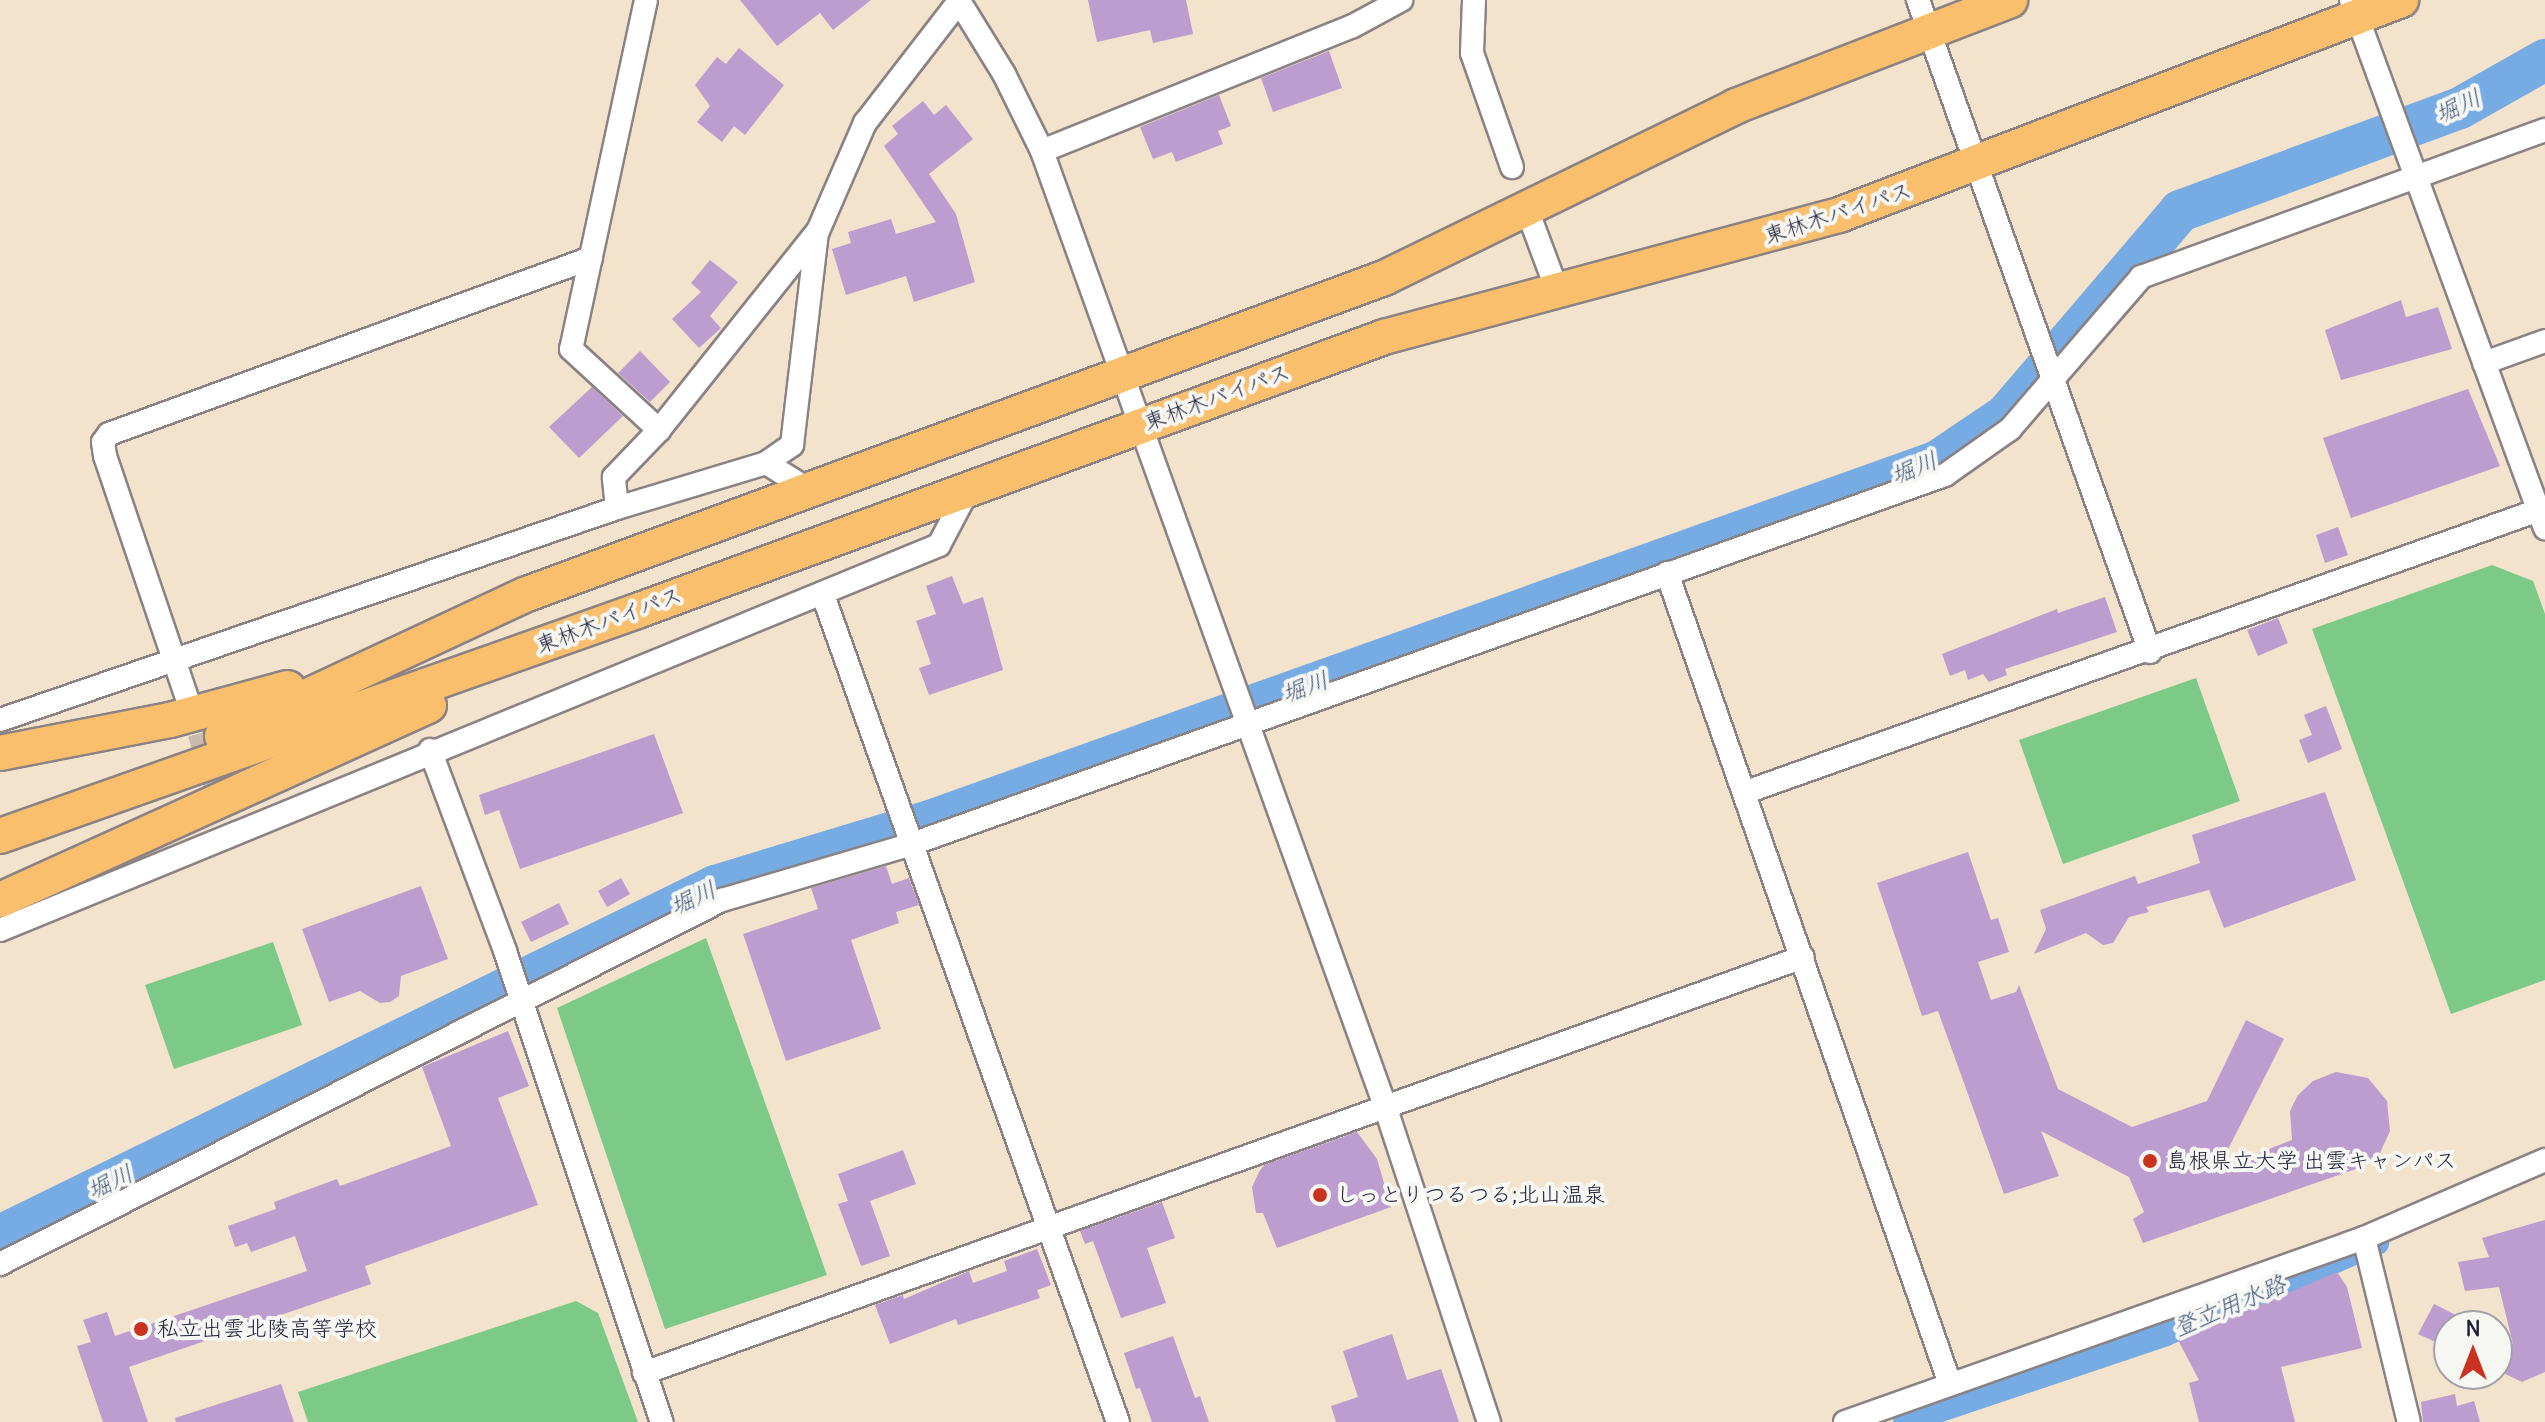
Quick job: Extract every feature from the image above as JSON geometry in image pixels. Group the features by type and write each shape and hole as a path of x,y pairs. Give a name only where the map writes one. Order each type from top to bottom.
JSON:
{"highway":[{"name":"東林木バイパス","path":"41,821 527,594 1384,278 1923,15 2010,0"},
{"name":"東林木バイパス","path":"0,836 637,611 1384,337 1839,215 1976,165 2354,9 2401,0"},
{"path":"0,753 170,720 284,689 527,594"},
{"path":"0,900 637,611"}],"street":[{"path":"646,0 571,349 659,430"},
{"path":"1042,151 1353,26 1401,0"},
{"path":"1474,0 1472,53 1512,167"},
{"path":"617,508 614,477 659,430 818,231 865,123 960,1 1004,74 1042,151 1385,1106 1489,1422"},
{"path":"1746,792 2542,519 2354,9"},
{"path":"1923,15 2150,652"},
{"path":"0,1264 722,900 912,844 1945,475 2010,429 2141,277 2545,130"},
{"path":"1526,207 1557,290"},
{"path":"0,720 617,508 766,463 792,445 818,231"},
{"path":"188,701 105,456 103,442 109,434 591,258"},
{"path":"2484,363 2545,341"},
{"path":"766,463 811,491"},
{"path":"0,930 430,750 823,595 939,545 969,488"},
{"path":"1667,573 1746,792 1950,1384"},
{"path":"823,595 1118,1422"},
{"path":"430,750 505,951 662,1422"},
{"path":"222,810 229,834"},
{"path":"644,1373 1803,957"},
{"path":"1845,1422 2364,1238 2545,1160"},
{"path":"2364,1238 2409,1422"}],"green space":[{"path":"2492,565 2533,581 2545,614 2545,980 2451,1014 2312,629"},
{"path":"2196,678 2240,801 2063,864 2019,740"},
{"path":"706,938 827,1275 665,1329 557,1008"},
{"path":"273,942 302,1025 174,1069 145,985"},
{"path":"576,1301 598,1313 638,1422 308,1422 298,1392"}],"building":[{"path":"740,0 871,0 833,30 820,13 777,46"},
{"path":"1088,0 1186,0 1193,34 1153,43 1150,30 1097,42"},
{"path":"739,48 784,85 745,135 734,126 722,142 697,122 710,106 695,85 717,57 726,64"},
{"path":"1329,51 1342,88 1273,112 1261,78"},
{"path":"1219,95 1231,126 1218,131 1223,144 1176,162 1172,152 1153,159 1140,127"},
{"path":"923,101 934,115 946,105 973,139 929,174 956,214 975,282 914,302 906,276 846,295 832,249 851,243 848,232 891,219 896,234 936,222 884,146 898,134 892,126"},
{"path":"710,260 738,282 710,316 721,328 699,348 672,319 701,292 691,283"},
{"path":"2401,300 2406,317 2438,307 2452,349 2341,380 2325,330"},
{"path":"640,351 670,382 650,402 618,373"},
{"path":"592,387 623,416 579,458 549,427"},
{"path":"2468,389 2500,466 2351,518 2323,438"},
{"path":"2338,527 2348,555 2325,563 2316,535"},
{"path":"952,576 963,604 983,597 1003,670 929,695 919,668 931,664 916,621 936,614 926,586"},
{"path":"2105,597 2117,632 2005,669 2007,675 1989,682 1983,674 1968,680 1965,670 1950,676 1942,654 2057,609 2058,613"},
{"path":"2278,618 2288,643 2258,656 2247,630"},
{"path":"2326,706 2342,749 2308,763 2299,740 2312,735 2304,715"},
{"path":"654,734 683,813 520,869 499,810 485,815 479,795"},
{"path":"2325,792 2356,880 2224,928 2209,890 2146,907 2149,912 2129,917 2113,943 2103,945 2086,933 2034,954 2046,929 2040,910 2135,876 2138,884 2200,863 2192,835"},
{"path":"1968,852 1991,920 1998,918 2009,952 1978,962 1991,1000 2016,992 2019,985 2058,1089 2132,1127 2207,1101 2246,1020 2284,1039 2218,1169 2292,1140 2290,1111 2298,1095 2313,1081 2336,1072 2368,1078 2387,1101 2390,1131 2379,1155 2359,1168 2143,1243 2133,1219 2144,1212 2129,1177 2041,1131 2059,1176 2004,1194 1938,1011 1922,1016 1877,883"},
{"path":"886,866 892,884 909,878 919,905 896,912 899,923 851,940 881,1029 786,1061 743,934 818,909 811,888"},
{"path":"621,878 630,894 607,907 598,891"},
{"path":"421,886 448,959 401,976 399,996 390,1002 380,1003 360,991 329,1002 302,929"},
{"path":"559,903 569,924 531,942 521,922"},
{"path":"508,1031 529,1086 498,1098 538,1205 365,1266 371,1284 129,1367 148,1422 103,1422 77,1346 91,1342 83,1320 107,1312 115,1336 307,1271 295,1236 251,1252 247,1243 235,1247 228,1226 276,1209 274,1202 337,1179 340,1186 451,1146 422,1067"},
{"name":"しっとりつるつる;北山温泉","path":"1357,1132 1377,1159 1391,1207 1277,1248 1263,1213 1256,1213 1252,1187 1259,1172 1264,1165"},
{"path":"903,1150 916,1184 870,1201 890,1256 861,1266 838,1204 848,1201 838,1174"},
{"path":"1162,1202 1175,1238 1147,1248 1166,1303 1121,1318 1093,1241 1085,1244 1080,1231"},
{"path":"2545,1220 2545,1372 2522,1382 2513,1378 2513,1310 2505,1310 2499,1287 2465,1291 2458,1262 2489,1257 2482,1238"},
{"path":"1037,1249 1051,1285 1037,1290 1040,1298 958,1325 956,1319 890,1344 875,1305 903,1295 904,1299 969,1271 973,1283 1007,1271 1004,1261"},
{"path":"2337,1272 2347,1287 2362,1348 2281,1367 2295,1422 2199,1422 2189,1383 2199,1380 2178,1340"},
{"path":"2434,1304 2446,1310 2433,1310 2433,1341 2418,1334"},
{"path":"1392,1334 1407,1380 1441,1369 1459,1422 1336,1422 1331,1406 1358,1397 1343,1351"},
{"path":"1173,1336 1195,1398 1200,1396 1209,1422 1152,1422 1140,1388 1136,1389 1124,1353"},
{"path":"281,1384 294,1422 176,1422 175,1418"},
{"path":"2455,1394 2457,1406 2474,1401 2480,1422 2423,1422 2421,1402"}],"waterway":[{"name":"堀川","path":"0,1236 715,886 930,821 1938,461 2006,415 2180,211 2460,108 2545,60"},
{"name":"登立用水路","path":"1905,1422 2166,1334 2377,1243"}],"tunnel":[{"path":"189,702 222,810"}],"place":[{"name":"島根県立大学 出雲キャンパス","path":"2150,1161"},
{"name":"しっとりつるつる;北山温泉","path":"1320,1195"},
{"name":"私立出雲北陵高等学校","path":"141,1329"}]}
